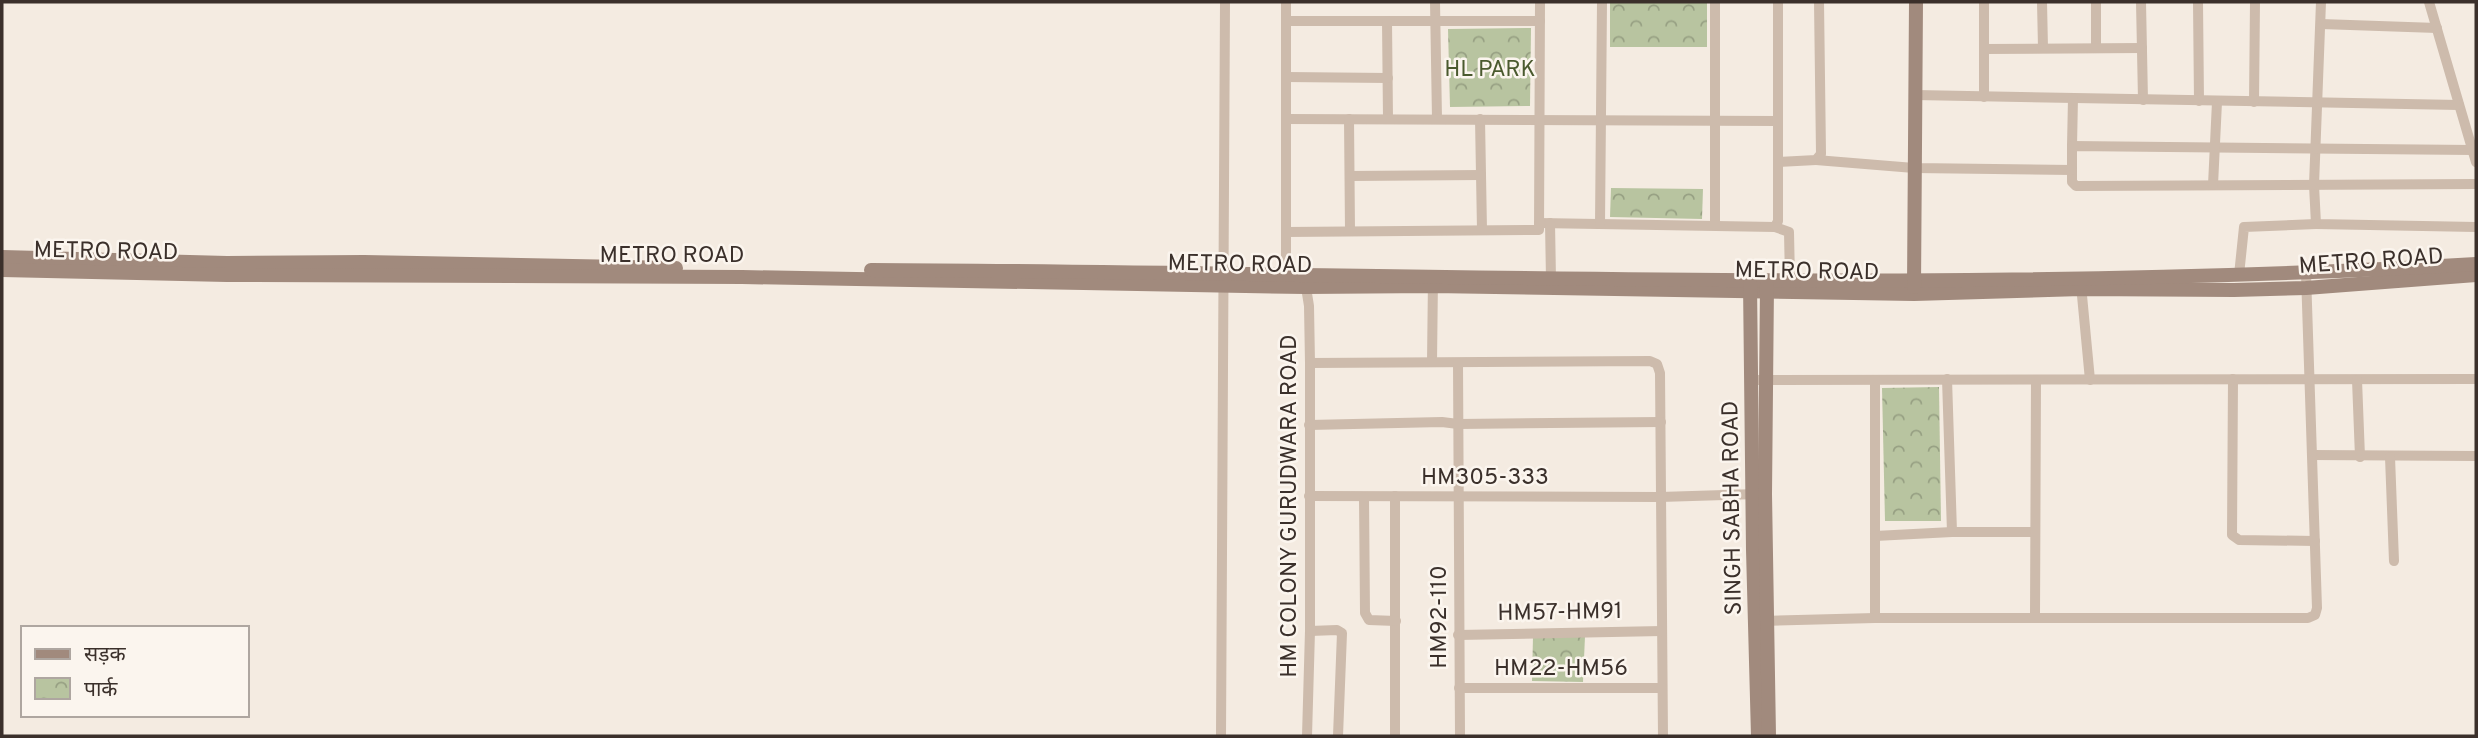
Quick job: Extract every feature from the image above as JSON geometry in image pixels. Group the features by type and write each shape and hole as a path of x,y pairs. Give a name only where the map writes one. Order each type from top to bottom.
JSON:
{"street":[{"path":"1221,736 1225,280 1224,2"},
{"path":"1286,2 1286,276"},
{"path":"1435,2 1437,119"},
{"path":"1540,2 1539,119 1551,279"},
{"path":"1601,224 1602,2"},
{"path":"1715,2 1715,225"},
{"path":"1775,227 1778,221 1779,162 1778,2"},
{"path":"1816,160 1821,154 1819,2"},
{"path":"1914,288 1916,2"},
{"path":"1984,2 1984,97"},
{"path":"2042,2 2043,48"},
{"path":"2096,2 2096,48"},
{"path":"2141,2 2143,100"},
{"path":"2198,2 2199,101"},
{"path":"2254,102 2255,2"},
{"path":"2316,224 2321,2"},
{"path":"2429,2 2476,162"},
{"path":"1387,21 1388,119"},
{"path":"1286,22 1540,21"},
{"path":"2321,24 2437,28"},
{"path":"1984,48 2142,48"},
{"path":"1286,77 1388,78"},
{"path":"1915,95 2459,105"},
{"path":"2073,98 2072,182 2076,186 2476,184"},
{"path":"2214,185 2217,102"},
{"path":"1349,119 1350,231"},
{"path":"1480,119 1482,230"},
{"path":"1286,120 1779,121"},
{"path":"2072,146 2473,150"},
{"path":"1779,162 1816,160 1914,167 2072,170"},
{"path":"1350,176 1481,176"},
{"path":"1286,232 1539,229 1545,223 1775,227 1788,232 1790,280"},
{"path":"2239,275 2244,227 2316,224 2476,227"},
{"name":"METRO ROAD","path":"2,257 227,263 364,261 1305,282 1551,279 1750,285"},
{"name":"METRO ROAD","path":"2081,284 2234,290 2476,264"},
{"name":"METRO ROAD","path":"2,270 227,275 1225,280 1286,276 1305,282"},
{"name":"METRO ROAD","path":"1433,281 1914,288 2081,284 2239,275 2306,281 2476,275"},
{"name":"METRO ROAD","path":"1767,285 1790,280 1914,288"},
{"path":"1432,362 1433,281"},
{"path":"1761,621 2035,617 2308,618 2315,615 2317,608 2306,281"},
{"name":"HM COLONY GURUDWARA ROAD","path":"1305,282 1309,306 1310,362 1310,631 1307,736"},
{"path":"2081,284 2091,380"},
{"name":"SINGH SABHA ROAD","path":"1750,285 1758,380 1761,621 1758,736"},
{"name":"SINGH SABHA ROAD","path":"1758,380 1767,285"},
{"path":"1310,362 1655,362 1660,373 1663,736"},
{"name":"HM92-110","path":"1458,363 1460,736"},
{"path":"1947,379 1952,532"},
{"path":"2233,379 2233,537 2239,540 2315,541"},
{"path":"1758,380 2476,379"},
{"path":"1875,380 1875,618"},
{"path":"2035,617 2036,380"},
{"path":"2357,380 2360,457"},
{"path":"1309,425 1661,422"},
{"path":"2312,455 2476,456"},
{"path":"2390,457 2394,561"},
{"name":"HM305-333","path":"1309,496 1660,497 1759,494"},
{"path":"1364,496 1365,613 1368,620 1396,621"},
{"path":"1395,496 1395,736"},
{"path":"1875,536 2035,532"},
{"name":"SINGH SABHA ROAD","path":"1761,621 1769,736"},
{"path":"1310,631 1337,629 1342,633 1338,736"},
{"name":"HM57-HM91","path":"1458,635 1662,631"},
{"name":"HM22-HM56","path":"1459,688 1662,688"}],"green space":[{"path":"1610,2 1707,2 1707,47 1610,47"},
{"name":"HL PARK","path":"1531,28 1530,106 1450,107 1448,29"},
{"path":"1611,188 1703,189 1702,219 1610,217"},
{"path":"1939,387 1941,521 1885,521 1882,388"},
{"path":"1533,636 1585,636 1583,682 1532,681"}]}
